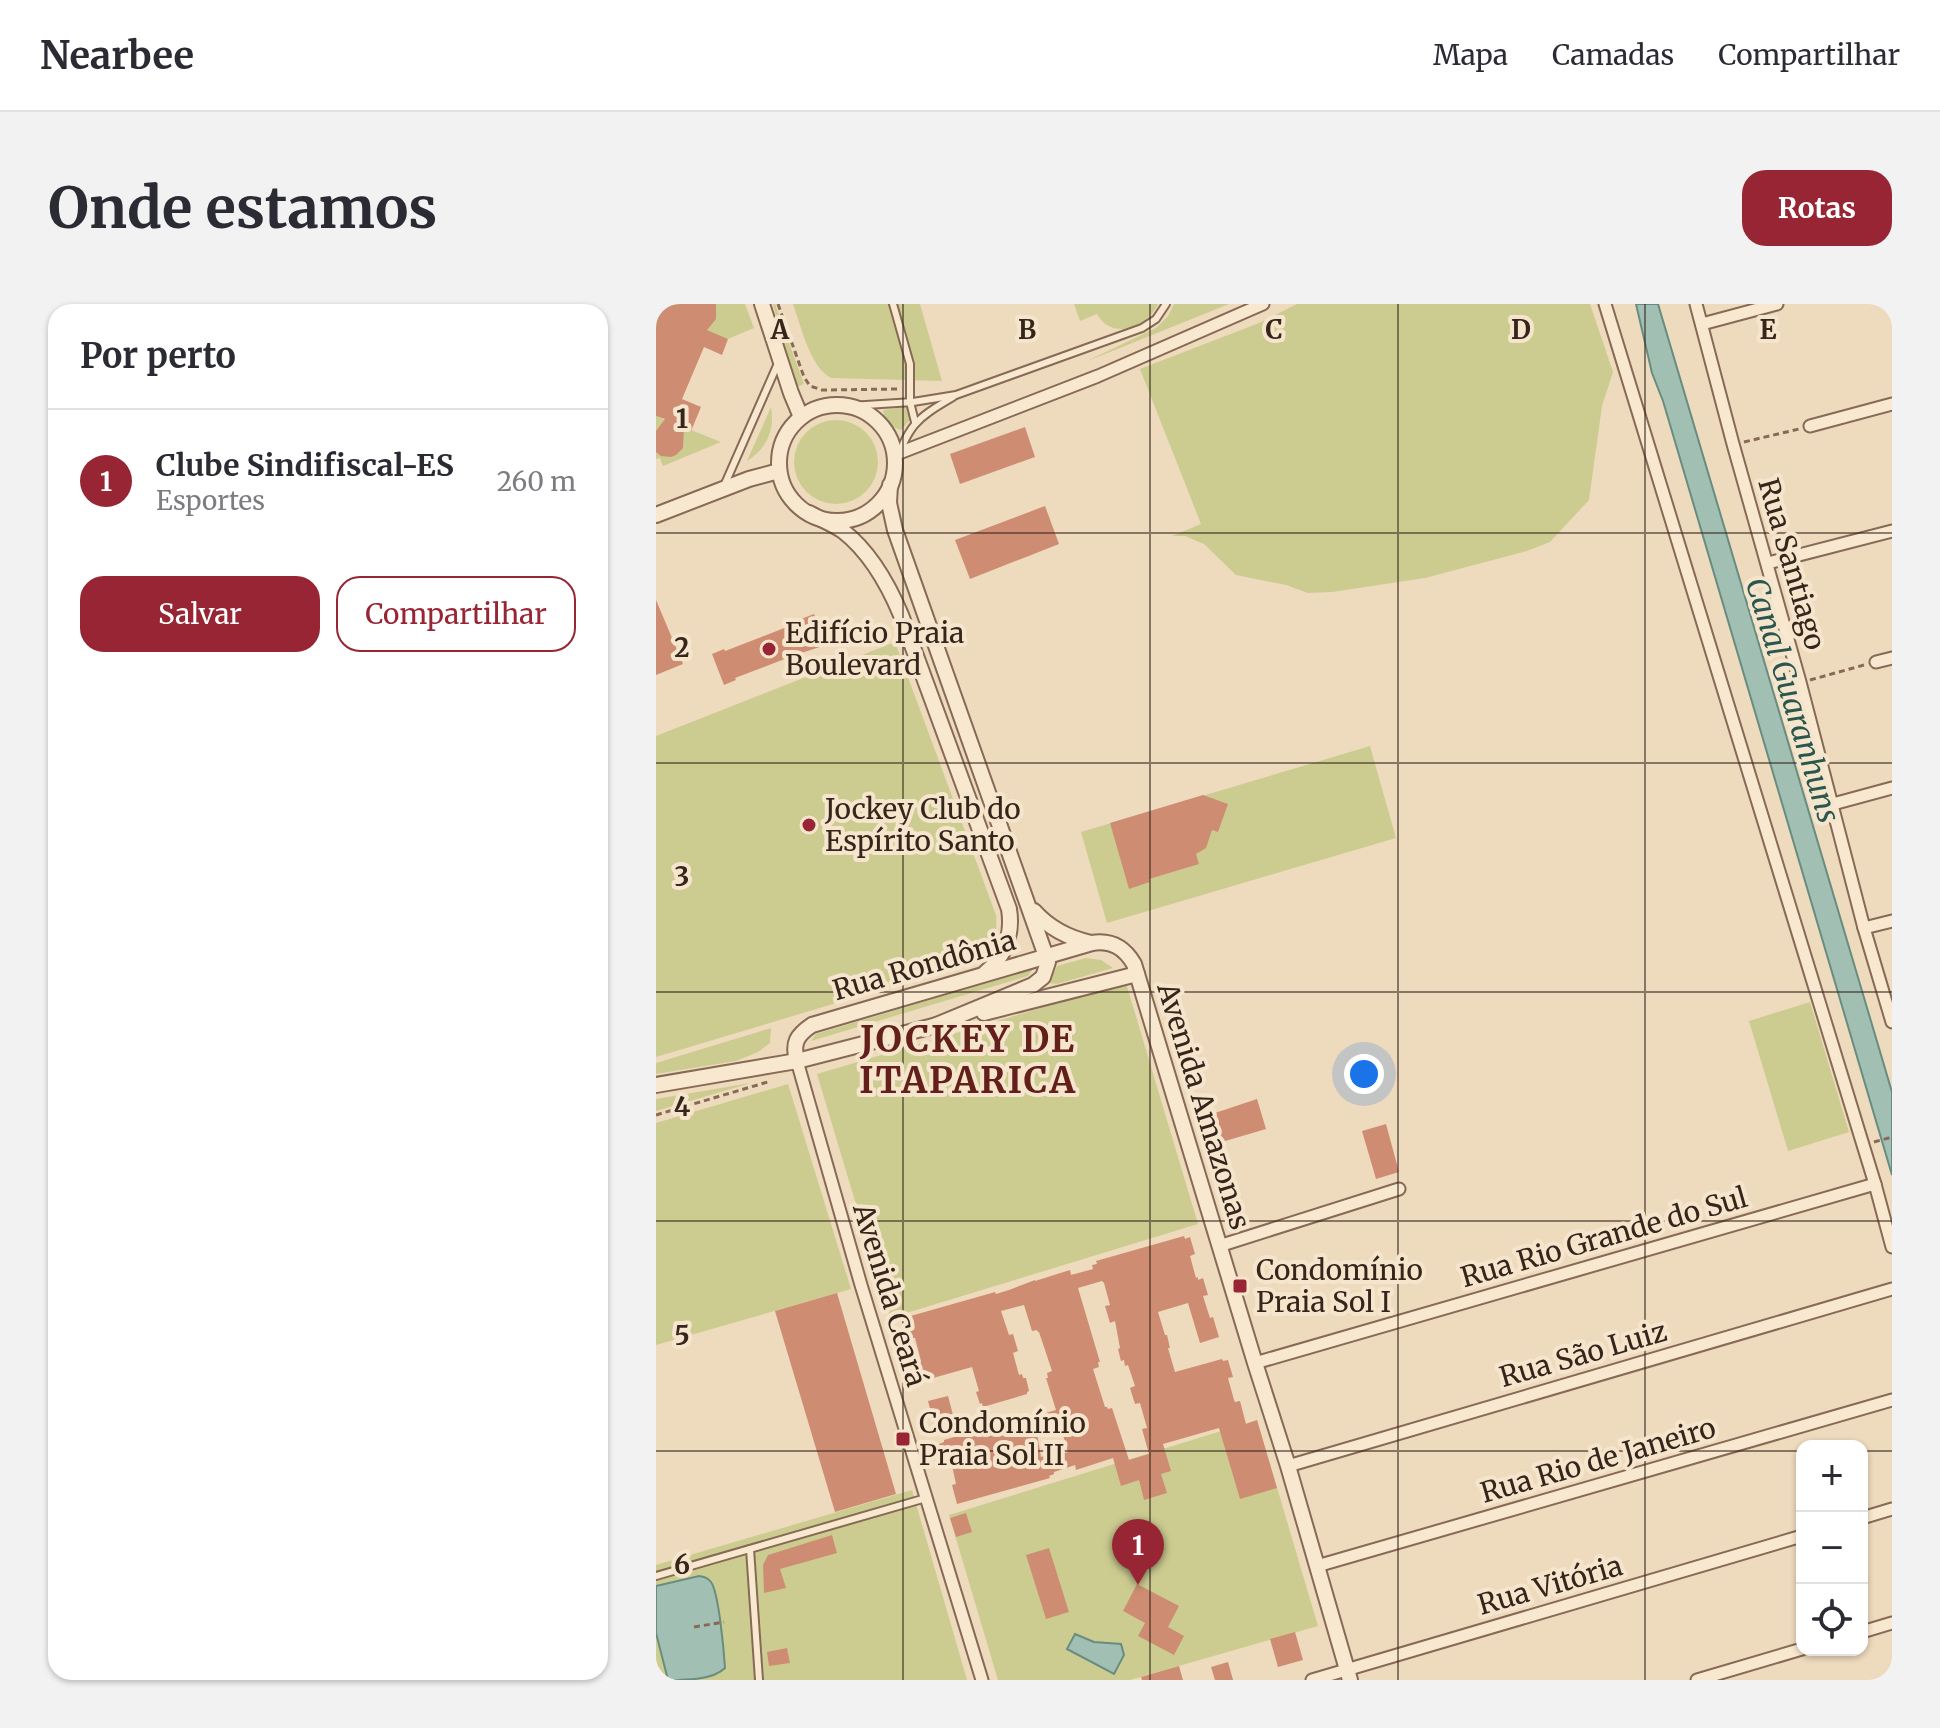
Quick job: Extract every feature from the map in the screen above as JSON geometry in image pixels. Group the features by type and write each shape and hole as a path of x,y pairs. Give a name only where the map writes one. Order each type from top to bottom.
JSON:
{"street":[{"path":"762,304 801,417"},
{"path":"896,458 1098,376 1263,304"},
{"path":"1605,304 1892,1247"},
{"name":"Rua Santiago","path":"1696,304 1892,1022"},
{"path":"1702,324 1777,304"},
{"path":"1810,426 1892,404"},
{"path":"934,1026 1038,982 1046,972 1047,957 895,530 889,503 896,458 887,433 861,410 850,406 825,406 801,417 786,436 781,447 779,471 782,482 792,500 809,513 842,530 862,549 892,593 901,615 1009,909 1007,943 997,962 981,976"},
{"path":"656,515 723,488 779,471"},
{"path":"809,513 832,520 855,517 876,505 890,485"},
{"path":"1768,563 1892,531"},
{"path":"1876,662 1892,658"},
{"path":"1833,804 1892,788"},
{"name":"Avenida Amazonas","path":"1028,902 1055,930 1092,943 1120,947 1130,957 1288,1466 1348,1675"},
{"path":"1864,928 1892,921"},
{"name":"Rua Rondônia","path":"797,1061 795,1044 801,1032 812,1025 1092,943"},
{"path":"656,1085 797,1061 1137,974"},
{"name":"Avenida Ceará","path":"797,1061 861,1285 982,1680"},
{"name":"Rua Rio Grande do Sul","path":"1255,1363 1875,1184"},
{"path":"1219,1246 1399,1189"},
{"name":"Rua São Luiz","path":"1288,1466 1892,1289"},
{"name":"Rua Rio de Janeiro","path":"1317,1566 1892,1400"},
{"path":"1868,1516 1892,1509"},
{"name":"Rua Vitória","path":"1312,1680 1348,1675 1796,1538"},
{"path":"1868,1630 1892,1623"},
{"path":"1697,1680 1796,1651"}],"lane":[{"path":"893,304 910,364 910,402 915,422"},
{"path":"850,406 956,395 1142,328 1156,319 1166,304"},
{"path":"723,488 780,358"},
{"path":"896,458 915,422 956,395"},
{"path":"656,1576 926,1498"},
{"path":"750,1549 759,1680"}],"path":[{"path":"1733,444 1810,426"},
{"path":"1800,682 1876,662"},
{"path":"656,1115 775,1080 772,1065"},
{"path":"1878,1141 1892,1137"},
{"path":"694,1627 724,1622"}],"green space":[{"path":"685,304 745,304 754,328 728,339 678,318"},
{"path":"773,304 804,384 794,388"},
{"path":"793,304 920,304 942,381 831,378 812,356"},
{"path":"1074,304 1158,304 1138,325 1120,329 1103,322 1097,314 1080,321"},
{"path":"1174,304 1229,304 1085,362 1156,328"},
{"path":"1297,304 1590,304 1613,372 1602,406 1589,500 1550,542 1527,551 1425,578 1332,592 1308,593 1286,585 1236,575 1204,544 1185,536 1172,536 1201,524 1140,369 1259,323"},
{"path":"771,407 772,423 768,438 747,461"},
{"path":"907,407 911,419 901,430 889,423 883,410"},
{"path":"656,416 721,442 663,466 660,458 656,459"},
{"path":"836,420 852,423 866,432 875,446 878,462 875,478 866,492 852,501 836,504 820,501 806,492 797,478 794,462 797,446 806,432 820,423"},
{"name":"Jockey Club do Espírito Santo","path":"895,642 996,915 992,944 970,963 656,1057 656,736"},
{"path":"1370,746 1396,838 1107,923 1081,832"},
{"path":"1086,958 1101,960 1113,968 1057,984 1049,983 1057,966"},
{"path":"1033,969 1028,976 811,1041 816,1034"},
{"path":"1126,983 1198,1224 890,1318 817,1074"},
{"path":"1810,1002 1849,1132 1788,1151 1749,1021"},
{"path":"771,1028 770,1043 736,1061 656,1074 656,1063"},
{"path":"751,1083 656,1111 656,1099"},
{"path":"788,1084 851,1289 656,1345 656,1123"},
{"path":"1257,1420 1318,1626 1130,1680 998,1680 949,1515"},
{"path":"912,1490 967,1680 656,1680 656,1565"}],"shaded area":[{"path":"1636,304 1658,304 1892,1092 1892,1175 1663,401 1652,373"},
{"path":"699,1576 708,1579 714,1588 725,1668 706,1677 668,1680 656,1633 656,1586"},
{"path":"1075,1634 1094,1642 1121,1644 1124,1655 1114,1674 1067,1649"}],"building":[{"path":"656,304 716,304 716,319 707,330 728,339 722,355 704,347 682,399 701,407 691,431 684,428 683,448 671,457 656,452 656,431 665,419 656,416"},
{"path":"1025,427 1035,457 960,484 950,454"},
{"path":"1045,506 1059,544 970,579 955,540"},
{"path":"656,600 683,664 656,675"},
{"name":"Edifício Praia Boulevard","path":"814,614 826,645 735,678 724,685 712,654"},
{"path":"1203,795 1228,804 1218,832 1212,830 1206,848 1196,854 1199,864 1149,879 1150,882 1129,889 1110,823"},
{"path":"1257,1099 1266,1129 1215,1144 1206,1116"},
{"path":"1386,1124 1399,1172 1376,1179 1362,1131"},
{"path":"1184,1236 1185,1239 1190,1237 1195,1254 1190,1256 1196,1278 1203,1278 1208,1295 1203,1296 1219,1337 1200,1343 1188,1303 1158,1312 1175,1372 1228,1360 1233,1377 1228,1378 1234,1400 1240,1401 1246,1424 1257,1420 1277,1488 1240,1499 1219,1428 1163,1444 1171,1471 1161,1474 1167,1493 1144,1500 1139,1480 1121,1486 1113,1458 1076,1470 1075,1465 1054,1472 1050,1478 957,1504 951,1461 944,1460 939,1444 1031,1414 1032,1417 1056,1410 1046,1378 1047,1373 1052,1371 1039,1332 1032,1331 1024,1305 1001,1311 1018,1351 1013,1353 1019,1375 1026,1378 1029,1391 983,1407 976,1392 979,1391 972,1367 920,1379 916,1362 921,1361 915,1338 908,1337 903,1320 1070,1270 1071,1275 1093,1269 1096,1261","holes":["1102,1281 1110,1305 1105,1306 1110,1323 1115,1321 1121,1361 1128,1365 1135,1386 1130,1388 1135,1404 1140,1403 1147,1428 1142,1429 1149,1454 1129,1460 1112,1408 1105,1407 1093,1369 1099,1367 1100,1362 1078,1288","1061,1428 1068,1452 1044,1459 1037,1434"]},
{"path":"837,1293 896,1494 835,1512 775,1311"},
{"path":"948,1396 953,1415 933,1420 928,1401"},
{"path":"966,1513 972,1532 956,1537 950,1518"},
{"path":"832,1535 837,1553 780,1569 786,1588 764,1593 763,1565 768,1555"},
{"path":"1049,1548 1069,1612 1046,1619 1026,1555"},
{"path":"1137,1584 1179,1606 1168,1627 1184,1636 1174,1655 1138,1636 1145,1623 1123,1611"},
{"path":"1295,1632 1303,1660 1278,1667 1270,1639"},
{"path":"787,1648 790,1663 769,1666 767,1652"},
{"path":"1228,1662 1233,1680 1215,1680 1211,1667"},
{"path":"1179,1666 1183,1680 1142,1680 1141,1677"}],"place":[{"name":"Edifício Praia Boulevard","path":"769,649"},
{"name":"Jockey Club do Espírito Santo","path":"809,825"},
{"name":"Condomínio Praia Sol I","path":"1240,1286"},
{"name":"Condomínio Praia Sol II","path":"903,1439"},
{"name":"Clube Sindifiscal-ES","path":"1138,1585"}],"district":[{"name":"JOCKEY DE ITAPARICA","path":"968,1060"}],"water label":[{"name":"Canal Guaranhuns","path":"1793,700"}]}
